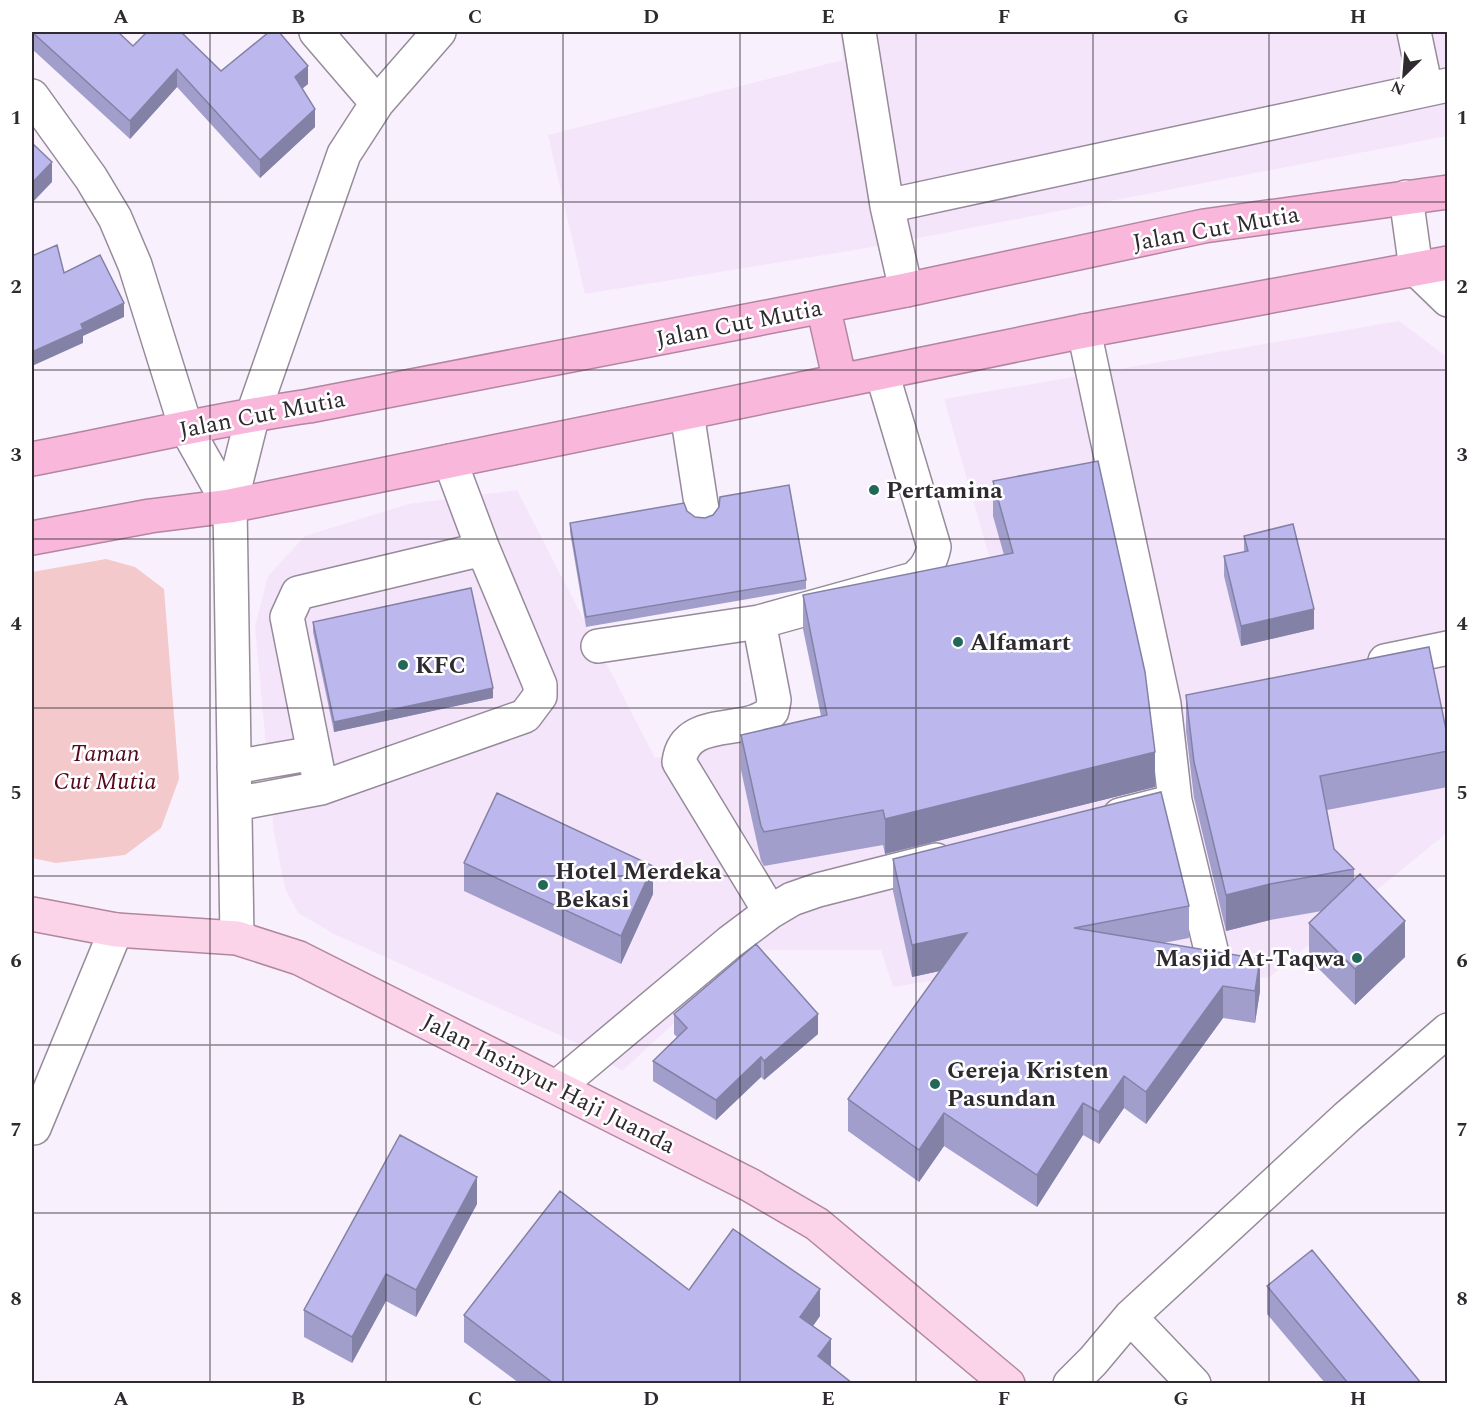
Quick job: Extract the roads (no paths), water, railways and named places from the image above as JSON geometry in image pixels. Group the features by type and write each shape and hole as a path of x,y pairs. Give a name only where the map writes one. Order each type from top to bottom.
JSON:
{"highway":[{"name":"Jalan Cut Mutia","path":"32,459 252,414 309,406 906,290 1204,226 1448,192"},
{"path":"32,538 150,516 230,506 1084,331 1448,263"},
{"path":"823,306 840,381"}],"main road":[{"name":"Jalan Insinyur Haji Juanda","path":"32,914 116,930 237,938 299,958 750,1185 817,1224 1008,1383"}],"street":[{"path":"316,32 377,103"},
{"path":"237,938 230,506 252,414 344,154 377,103 439,32"},
{"path":"859,32 887,206 906,290"},
{"path":"887,206 1437,87 1414,32"},
{"path":"32,96 85,169 115,218 135,265 186,428 230,506"},
{"path":"1406,197 1416,269 1448,300"},
{"path":"1084,331 1164,704 1175,801 1213,958"},
{"path":"597,646 717,616 759,622 914,579 928,566 934,547 882,373"},
{"path":"687,412 702,510"},
{"path":"235,804 321,788 525,716 540,696 540,685 483,549 450,461"},
{"path":"321,788 287,617 298,593 483,549"},
{"path":"759,622 774,700 772,711 760,719 696,735 687,743 679,762 770,912"},
{"path":"1357,666 1448,648"},
{"path":"1164,704 1198,697"},
{"path":"234,767 314,753"},
{"path":"1095,821 1175,801"},
{"path":"557,1088 730,942 770,912 792,899 818,890 968,853"},
{"path":"32,1128 34,1128 116,930"},
{"path":"1070,1383 1093,1361 1130,1317 1347,1117 1448,1029"},
{"path":"1130,1317 1194,1383"}],"place":[{"name":"Pertamina","path":"874,490"},
{"name":"Alfamart","path":"958,642"},
{"name":"KFC","path":"403,665"},
{"name":"Hotel Merdeka Bekasi","path":"543,885"},
{"name":"Masjid At-Taqwa","path":"1357,958"},
{"name":"Gereja Kristen Pasundan","path":"935,1084"}],"park label":[{"name":"Taman Cut Mutia","path":"105,767"}]}
